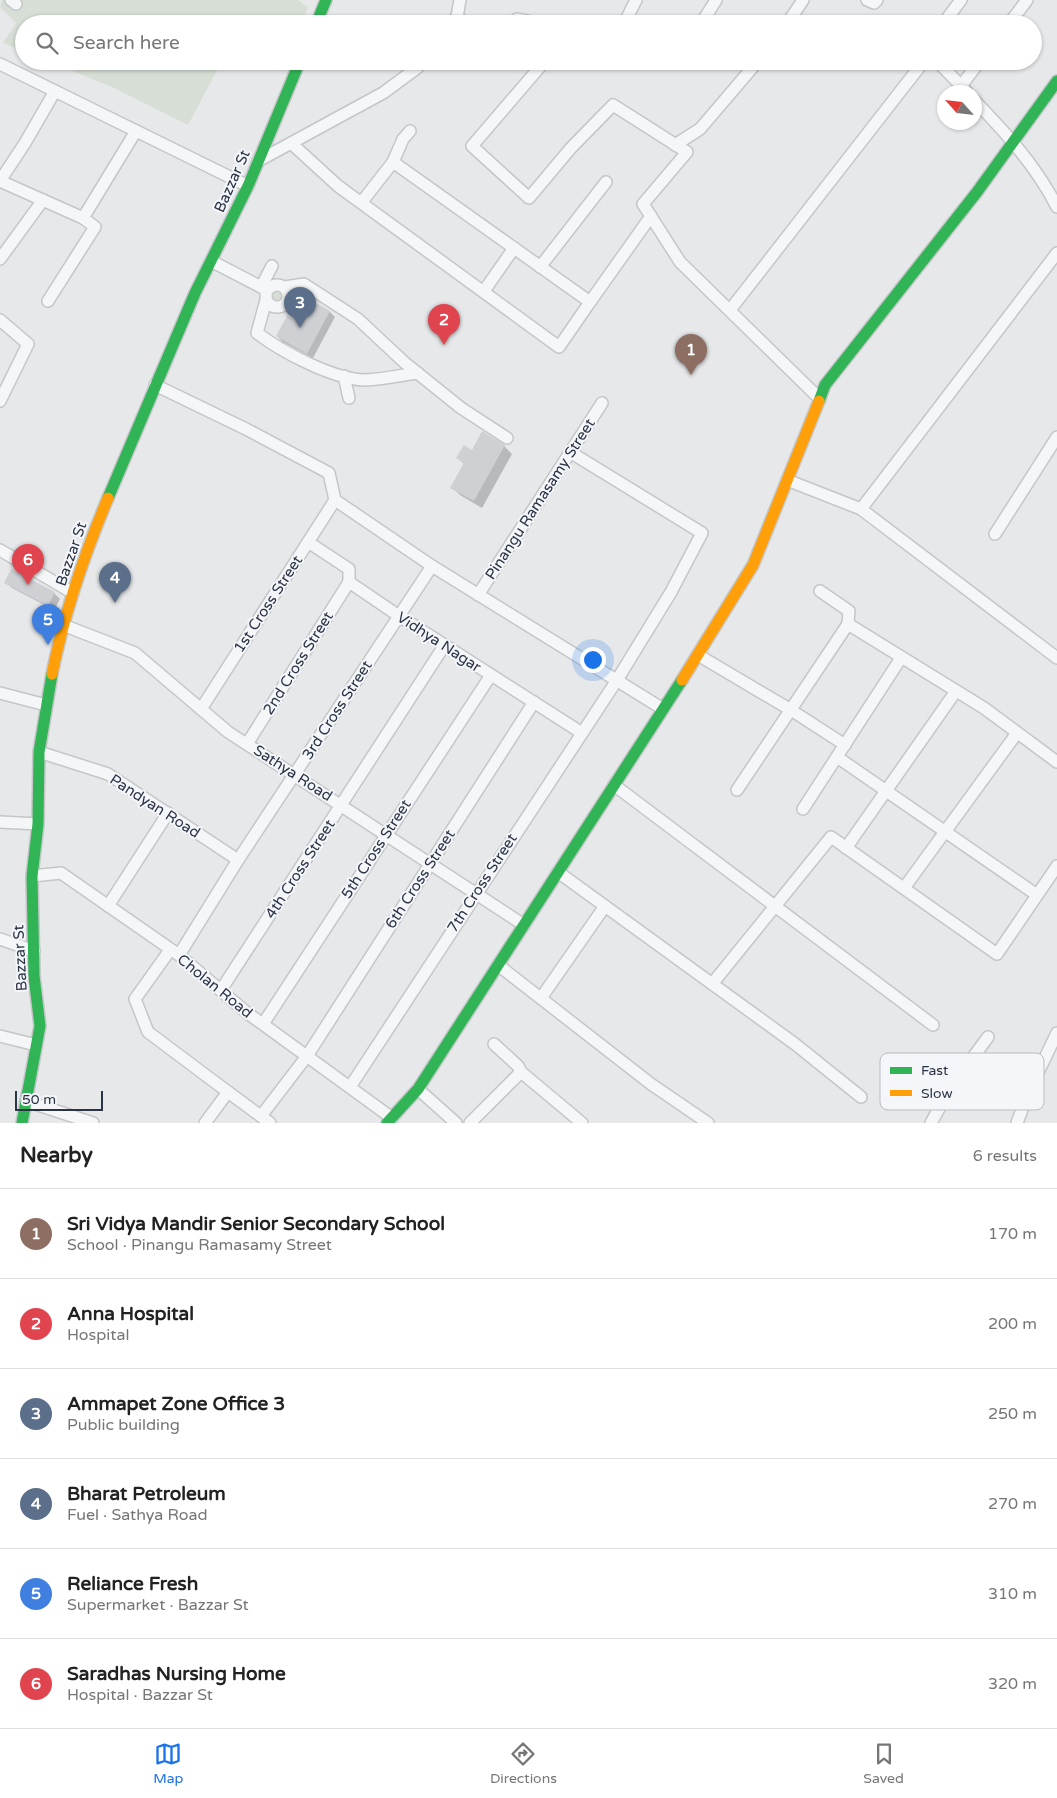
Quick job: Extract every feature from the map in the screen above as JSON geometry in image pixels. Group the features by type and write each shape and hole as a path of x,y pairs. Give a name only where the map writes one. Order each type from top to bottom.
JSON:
{"street":[{"path":"320,15 326,0"},
{"path":"456,15 460,0"},
{"path":"628,15 636,0"},
{"path":"707,15 716,0"},
{"path":"793,15 803,0"},
{"path":"867,0 874,3 877,0"},
{"path":"950,15 961,0"},
{"path":"1016,15 1027,0"},
{"path":"0,64 248,186"},
{"name":"Bazzar St","path":"22,1123 40,1026 34,951 32,876 38,824 39,752 46,705 63,625 90,542 156,385 211,261 248,186 296,70"},
{"path":"258,161 383,93 414,70"},
{"path":"537,70 472,146 528,198 570,148 613,105 687,152 643,204 680,262 820,399"},
{"path":"675,145 700,129 750,70"},
{"path":"730,310 917,70"},
{"path":"946,70 960,85"},
{"path":"966,85 975,70"},
{"path":"389,1121 418,1089 698,656 753,565 825,385 977,192 1057,81"},
{"path":"48,300 95,228 83,218 0,181 25,143 55,91"},
{"path":"982,108 1014,141 1055,198"},
{"path":"83,218 136,131"},
{"path":"361,203 393,162 403,139 410,131"},
{"path":"291,143 338,186 559,347 651,216"},
{"path":"393,162 590,302"},
{"path":"540,267 606,182"},
{"path":"0,259 43,200"},
{"path":"484,291 514,248"},
{"path":"861,509 1057,253"},
{"path":"211,261 264,292 274,307 285,304 288,297 284,287"},
{"path":"272,266 264,292 257,333 274,346 299,359 344,376 363,380 418,373"},
{"path":"264,292 274,284 284,287 304,284 358,319 418,373 461,408 507,438"},
{"path":"0,320 28,344 0,401"},
{"path":"344,376 350,398"},
{"path":"156,385 246,428 329,473 336,500 432,566 663,709"},
{"name":"Pinangu Ramasamy Street","path":"478,594 602,403"},
{"path":"995,534 1057,436"},
{"name":"7th Cross Street","path":"350,1088 616,680 671,592 702,533 570,452"},
{"path":"787,480 861,509 1057,658"},
{"name":"1st Cross Street","path":"201,709 336,500"},
{"name":"Vidhya Nagar","path":"308,542 349,569 349,582 444,646 582,733"},
{"path":"0,550 74,593"},
{"name":"3rd Cross Street","path":"228,1092 148,1032 135,999 174,952 238,860 432,566"},
{"name":"2nd Cross Street","path":"247,744 349,582"},
{"path":"737,790 848,624 848,611 820,591"},
{"path":"848,624 984,708 1057,762"},
{"name":"Sathya Road","path":"63,625 135,652 228,732 524,925"},
{"name":"4th Cross Street","path":"221,990 444,646"},
{"path":"698,656 791,710 844,745"},
{"path":"803,809 901,658"},
{"name":"5th Cross Street","path":"263,1024 491,675"},
{"path":"846,848 956,691"},
{"path":"0,693 46,705"},
{"name":"6th Cross Street","path":"266,1120 534,702"},
{"path":"904,888 1017,733"},
{"name":"Pandyan Road","path":"39,752 108,774 238,860"},
{"path":"837,756 1037,895"},
{"path":"614,785 933,1025"},
{"path":"108,906 168,813"},
{"path":"0,822 38,824"},
{"path":"712,984 831,837 997,954 1057,866"},
{"path":"558,872 795,1044 861,1097"},
{"name":"Cholan Road","path":"32,876 61,873 174,952 263,1024 350,1088 389,1121"},
{"path":"541,998 605,906"},
{"path":"0,939 34,951"},
{"path":"498,965 651,1084 708,1123"},
{"path":"1044,1071 1052,1056 1057,1033"},
{"path":"0,1036 36,1045"},
{"path":"976,1053 988,1037"},
{"path":"494,1044 518,1066 521,1072 582,1123"},
{"path":"470,1123 521,1072"},
{"path":"418,1089 456,1123"},
{"path":"205,1123 228,1092 266,1120"},
{"path":"26,1101 93,1123"},
{"path":"932,1123 939,1110"},
{"path":"1017,1123 1024,1110"}],"shaded area":[{"path":"2,0 298,0 308,7 305,15 15,15 15,22 0,7"},
{"path":"15,25 15,48 3,43"},
{"path":"70,70 217,70 188,125 112,87"},
{"path":"277,288 283,290 285,296 283,302 277,304 271,302 269,296 271,290"}],"building":[{"path":"303,296 330,311 307,354 276,336 287,316 292,318"},
{"path":"482,431 505,445 474,501 450,488 464,463 456,458 464,445 472,450"},
{"path":"11,569 55,592 48,606 4,583"}],"traffic: fast":[{"path":"320,15 326,0"},
{"path":"108,498 195,293 248,186 296,70"},
{"path":"819,401 825,385 977,192 1057,81"},
{"path":"22,1123 40,1026 34,976 32,876 38,824 39,752 52,674"},
{"path":"387,1123 418,1089 682,680"}],"traffic: slow":[{"path":"682,680 753,565 819,401"},
{"path":"52,674 62,629 91,541 108,498"}],"place":[{"name":"Ammapet Zone Office 3","path":"300,328"},
{"name":"Anna Hospital","path":"444,345"},
{"name":"Sri Vidya Mandir Senior Secondary School","path":"691,375"},
{"name":"Saradhas Nursing Home","path":"28,585"},
{"name":"Bharat Petroleum","path":"115,603"},
{"name":"Reliance Fresh","path":"48,645"}]}
